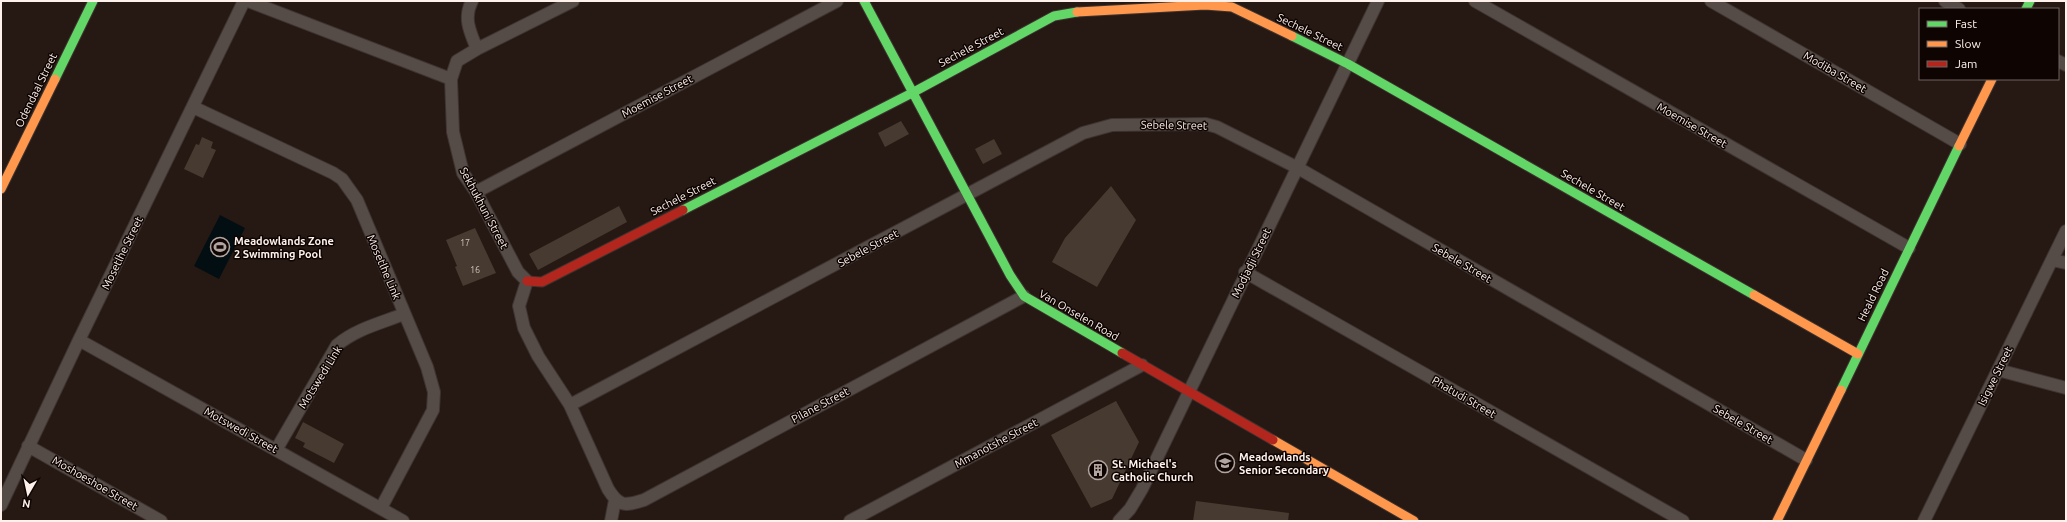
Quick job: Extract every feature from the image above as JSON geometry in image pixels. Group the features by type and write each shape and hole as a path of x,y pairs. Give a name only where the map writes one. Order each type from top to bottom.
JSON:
{"street":[{"name":"Odendaal Street","path":"1,190 93,1"},
{"name":"Mosetlhe Street","path":"1,505 79,340 244,1"},
{"path":"248,1 451,79"},
{"path":"472,1 469,8 467,25 477,49"},
{"name":"Sekhukhuni Street","path":"527,281 518,272 476,192 463,173 453,132 451,79 457,61 477,49 573,1"},
{"name":"Moemise Street","path":"476,192 837,1"},
{"name":"Van Onselen Road","path":"864,1 1004,264 1024,296 1414,521"},
{"name":"Modjadji Street","path":"1119,521 1130,509 1142,489 1245,272 1298,168 1378,1"},
{"name":"Moemise Street","path":"1474,1 1909,248"},
{"name":"Modiba Street","path":"1711,1 1960,144"},
{"path":"1945,1 1957,8"},
{"name":"Sechele Street","path":"527,281 542,282 912,93 1054,16 1085,11 1223,5 1247,14 1348,64 1858,354"},
{"name":"Heald Road","path":"1777,521 1992,80"},
{"name":"Mosetlhe Link","path":"193,107 342,179 357,200 427,367 435,401 433,410 381,508"},
{"name":"Sebele Street","path":"570,405 1083,133 1112,125 1184,123 1217,126 1298,168 1806,460"},
{"name":"Isigwe Street","path":"1924,521 2066,230"},
{"path":"2052,260 2066,263"},
{"name":"Phatudi Street","path":"1245,272 1684,521"},
{"path":"527,281 519,306 524,328 538,356 570,405 608,489 615,500 611,521"},
{"name":"Pilane Street","path":"615,500 628,505 644,500 1024,296"},
{"name":"Motswedi Link","path":"276,450 337,345 346,338 404,314"},
{"name":"Motswedi Street","path":"79,340 403,521"},
{"name":"Mmanotshe Street","path":"850,521 1142,365"},
{"path":"1998,370 2066,388"},
{"name":"Moshoeshoe Street","path":"28,446 161,521"}],"shaded area":[{"name":"Meadowlands Zone 2 Swimming Pool","path":"220,215 245,228 219,279 194,266"}],"building":[{"path":"901,121 909,134 885,147 878,133"},
{"path":"202,137 213,142 211,148 216,150 203,178 184,169 196,144 199,145"},
{"path":"994,139 1002,154 983,164 975,149"},
{"path":"1111,186 1136,220 1097,287 1052,262 1065,238"},
{"path":"619,206 627,222 538,270 529,254"},
{"path":"475,228 496,273 463,286 455,267 457,266 446,240"},
{"name":"St. Michael's Catholic Church","path":"1116,401 1139,442 1112,499 1091,508 1051,435"},
{"path":"303,422 344,444 334,463 303,447 305,443 295,438"},
{"path":"1196,501 1289,513 1288,521 1193,521"}],"traffic: fast":[{"path":"55,79 93,1"},
{"path":"864,1 1010,275 1024,296 1122,353"},
{"path":"2026,8 2030,1"},
{"path":"683,210 912,93 1054,16 1077,12"},
{"path":"1292,36 1348,64 1754,295"},
{"path":"1841,390 1959,146"}],"traffic: slow":[{"path":"1077,12 1205,5 1232,7 1292,36"},
{"path":"1,189 55,79"},
{"path":"1959,146 1992,80"},
{"path":"1754,295 1858,354"},
{"path":"1777,521 1841,390"},
{"path":"1273,440 1414,521"}],"traffic: jam":[{"path":"527,281 542,282 683,210"},
{"path":"1122,353 1273,440"}],"place":[{"name":"Meadowlands Zone 2 Swimming Pool","path":"220,247"},
{"name":"Meadowlands Senior Secondary","path":"1225,463"},
{"name":"St. Michael's Catholic Church","path":"1098,470"}]}
